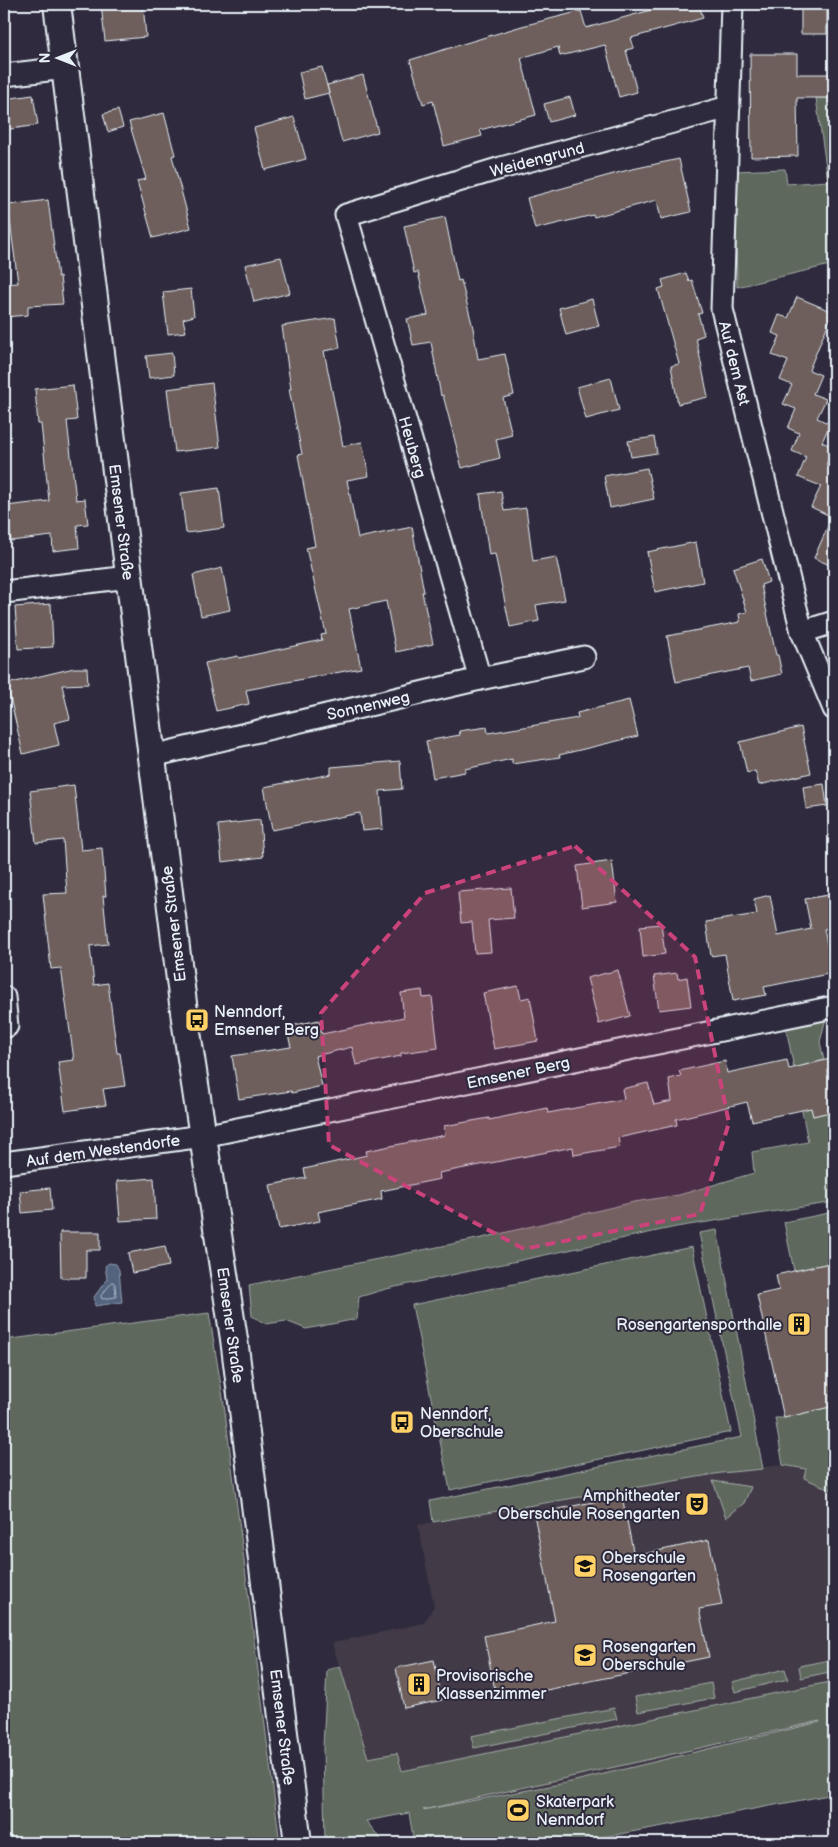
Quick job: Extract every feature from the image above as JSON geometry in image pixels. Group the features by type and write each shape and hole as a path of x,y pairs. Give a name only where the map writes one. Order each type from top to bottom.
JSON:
{"street":[{"name":"Emsener Straße","path":"57,4 185,1019 234,1339 298,1843"},
{"name":"Auf dem Ast","path":"732,4 722,309 802,632 834,708"},
{"path":"4,75 66,68"},
{"name":"Weidengrund","path":"346,215 501,168 729,106"},
{"name":"Heuberg","path":"346,215 480,679"},
{"path":"4,592 129,577"},
{"path":"802,632 834,622"},
{"name":"Sonnenweg","path":"152,756 480,679 584,657"},
{"path":"4,997 7,1026"},
{"name":"Emsener Berg","path":"203,1136 834,1007"},
{"name":"Auf dem Westendorfe","path":"4,1163 203,1136"}],"highlighted area":[{"path":"575,846 695,957 729,1123 700,1214 524,1249 329,1145 321,1013 425,893"}],"shaded area":[{"name":"Rosengarten Oberschule","path":"783,1465 834,1474 834,1794 570,1782 366,1821 368,1758 332,1643 424,1623 434,1606 418,1525 682,1476"}],"green space":[{"path":"816,98 834,98 834,264 737,287 735,171 785,169 787,184 828,181"},
{"path":"826,1018 820,1042 824,1060 801,1066 813,1116 834,1111 834,1202 676,1227 386,1289 359,1297 357,1319 306,1329 286,1321 266,1324 252,1316 249,1285 482,1238 634,1202 679,1195 754,1173 752,1152 808,1142 786,1027"},
{"path":"834,1212 834,1262 794,1271 784,1222"},
{"path":"717,1230 763,1469 721,1473 433,1522 430,1501 742,1437 699,1233"},
{"path":"692,1247 731,1432 450,1490 412,1305"},
{"path":"209,1313 224,1404 280,1843 4,1843 4,1340"},
{"path":"834,1406 834,1491 804,1478 806,1469 783,1465 775,1418 784,1418"},
{"path":"713,1481 751,1487 744,1503 726,1518"},
{"path":"834,1659 834,1671 801,1678 799,1666"},
{"path":"340,1666 368,1758 397,1753 402,1771 834,1681 834,1794 572,1843 414,1843 409,1813 366,1821 384,1843 325,1843 323,1747 327,1670","holes":["820,1721 820,1722 571,1782 423,1810"]},
{"path":"785,1669 788,1679 735,1692 732,1682"},
{"path":"711,1683 714,1698 638,1712 635,1697"},
{"path":"614,1708 617,1719 474,1748 471,1736"}],"water":[{"path":"109,1263 116,1264 119,1270 122,1302 95,1306 94,1297 107,1279 105,1266"}],"building":[{"path":"101,4 143,4 146,37 105,41"},
{"path":"650,4 699,4 703,18 631,38 634,48 626,50 637,92 619,97 605,45 560,56 558,47 521,58 536,115 480,130 482,136 444,146 433,101 423,104 410,60 522,26 581,11 586,28 651,10"},
{"path":"801,4 827,4 827,34 801,34"},
{"path":"750,54 797,54 797,74 834,74 834,98 797,98 798,156 751,157"},
{"path":"322,67 329,93 305,99 299,72"},
{"path":"363,75 378,132 342,142 327,85"},
{"path":"33,95 38,125 4,130 4,99"},
{"path":"570,97 575,115 549,122 544,104"},
{"path":"118,110 123,127 108,132 103,114"},
{"path":"164,113 175,155 172,156 191,228 153,238 137,181 146,179 129,122"},
{"path":"294,117 306,159 265,170 254,128"},
{"path":"679,159 691,212 661,219 657,200 594,217 593,215 535,229 527,198 628,170"},
{"path":"48,200 63,304 28,306 28,315 4,317 4,284 18,283 8,205"},
{"path":"445,217 458,281 461,280 473,328 478,359 505,354 514,395 503,398 512,435 496,439 500,458 462,468 443,395 441,396 431,342 413,345 407,319 428,315 418,272 414,273 404,226"},
{"path":"281,257 290,293 254,302 245,265"},
{"path":"686,273 689,281 692,280 702,313 698,314 704,335 696,338 708,397 678,404 671,366 679,364 658,289 664,287 662,280"},
{"path":"191,289 194,316 183,319 186,332 168,334 163,292"},
{"path":"797,297 833,312 809,370 821,375 813,394 826,399 817,418 830,424 822,442 833,447 826,465 830,467 834,457 834,567 814,558 832,517 811,507 821,486 798,477 806,457 792,451 799,433 788,428 796,409 783,404 792,385 780,380 788,361 772,355 780,336 772,333 779,315 788,318"},
{"path":"592,299 599,326 566,335 559,308"},
{"path":"335,318 340,348 324,351 343,446 362,442 369,476 347,480 358,538 412,527 424,592 422,592 433,644 396,652 386,601 349,609 361,668 246,690 249,704 216,711 205,663 238,656 239,658 322,640 321,635 326,634 306,548 315,546 298,455 302,454 289,389 291,389 282,326"},
{"path":"172,353 174,375 149,378 146,356"},
{"path":"611,378 619,410 586,419 577,387"},
{"path":"212,383 220,447 175,452 167,389"},
{"path":"73,385 77,420 67,421 76,500 85,499 88,524 77,525 79,548 53,551 52,536 11,541 6,506 49,501 41,424 38,424 35,389"},
{"path":"654,437 657,453 631,457 628,441"},
{"path":"647,468 654,499 610,508 604,476"},
{"path":"219,488 224,528 186,533 181,493"},
{"path":"501,491 504,511 526,508 533,561 556,557 565,600 536,605 539,621 510,627 495,554 489,555 480,494"},
{"path":"696,542 703,582 655,592 647,552"},
{"path":"762,559 769,582 761,585 782,674 751,681 748,668 676,682 667,636 740,622 739,614 747,612 733,568"},
{"path":"222,568 230,610 201,616 193,575"},
{"path":"51,604 53,647 18,649 15,607"},
{"path":"74,668 87,668 88,684 62,685 70,719 54,723 59,745 23,754 7,684"},
{"path":"629,700 638,736 559,755 560,757 512,764 512,759 465,769 465,772 433,778 426,741 460,735 459,731 487,727 488,733 578,718 577,713"},
{"path":"801,727 811,773 759,785 755,771 747,773 740,742"},
{"path":"400,761 402,789 380,791 383,829 362,831 360,813 272,830 264,787 331,774 331,767"},
{"path":"824,784 827,806 806,809 803,787"},
{"path":"74,785 81,850 102,848 106,896 103,896 108,944 90,946 94,985 108,983 117,1053 120,1053 125,1086 103,1089 106,1105 65,1111 58,1062 74,1060 61,968 51,969 43,894 67,893 63,840 36,843 30,791"},
{"path":"260,820 263,857 222,862 218,825"},
{"path":"612,861 617,902 582,907 577,866"},
{"path":"511,888 514,918 488,920 491,952 475,953 472,922 461,923 458,892"},
{"path":"834,894 834,927 824,929 833,973 764,987 766,995 733,1001 725,954 711,956 706,922 757,914 754,899 770,895 778,936 811,929 805,899"},
{"path":"661,924 665,954 643,957 640,926"},
{"path":"618,970 630,1016 599,1024 587,978"},
{"path":"677,973 678,979 687,977 691,1006 659,1010 654,976"},
{"path":"518,986 521,999 530,997 538,1041 494,1049 483,993"},
{"path":"422,990 423,998 432,997 438,1048 401,1053 401,1056 356,1065 352,1047 315,1056 322,1086 292,1093 291,1091 239,1099 232,1056 291,1047 286,1027 319,1020 322,1034 404,1017 401,993"},
{"path":"834,1058 834,1111 813,1116 811,1108 752,1121 747,1102 676,1119 677,1125 618,1138 620,1147 574,1155 573,1147 439,1173 440,1179 381,1191 382,1199 318,1212 320,1221 279,1229 270,1185 306,1178 304,1169 367,1155 366,1151 445,1135 444,1126 489,1118 489,1120 547,1108 548,1113 624,1099 622,1089 648,1083 654,1105 672,1101 669,1079 681,1076 679,1071 725,1061 727,1073 787,1060 789,1069"},
{"path":"154,1178 156,1219 120,1221 117,1181"},
{"path":"50,1188 52,1210 22,1213 20,1191"},
{"path":"60,1232 100,1232 100,1250 86,1250 86,1278 61,1278"},
{"path":"165,1246 169,1266 132,1273 128,1253"},
{"name":"Rosengartensporthalle","path":"834,1262 834,1406 784,1418 757,1295 779,1290 776,1275"},
{"path":"622,1496 634,1556 709,1540 722,1605 699,1609 709,1657 497,1700 484,1636 555,1621 534,1514"},
{"name":"Provisorische Klassenzimmer","path":"434,1660 442,1700 404,1708 396,1668"}],"place":[{"name":"Nenndorf, Emsener Berg","path":"197,1020"},
{"name":"Rosengartensporthalle","path":"799,1324"},
{"name":"Nenndorf, Oberschule","path":"402,1422"},
{"name":"Amphitheater Oberschule Rosengarten","path":"697,1504"},
{"name":"Oberschule Rosengarten","path":"585,1566"},
{"name":"Rosengarten Oberschule","path":"585,1655"},
{"name":"Provisorische Klassenzimmer","path":"419,1684"},
{"name":"Skaterpark Nenndorf","path":"518,1810"}]}
